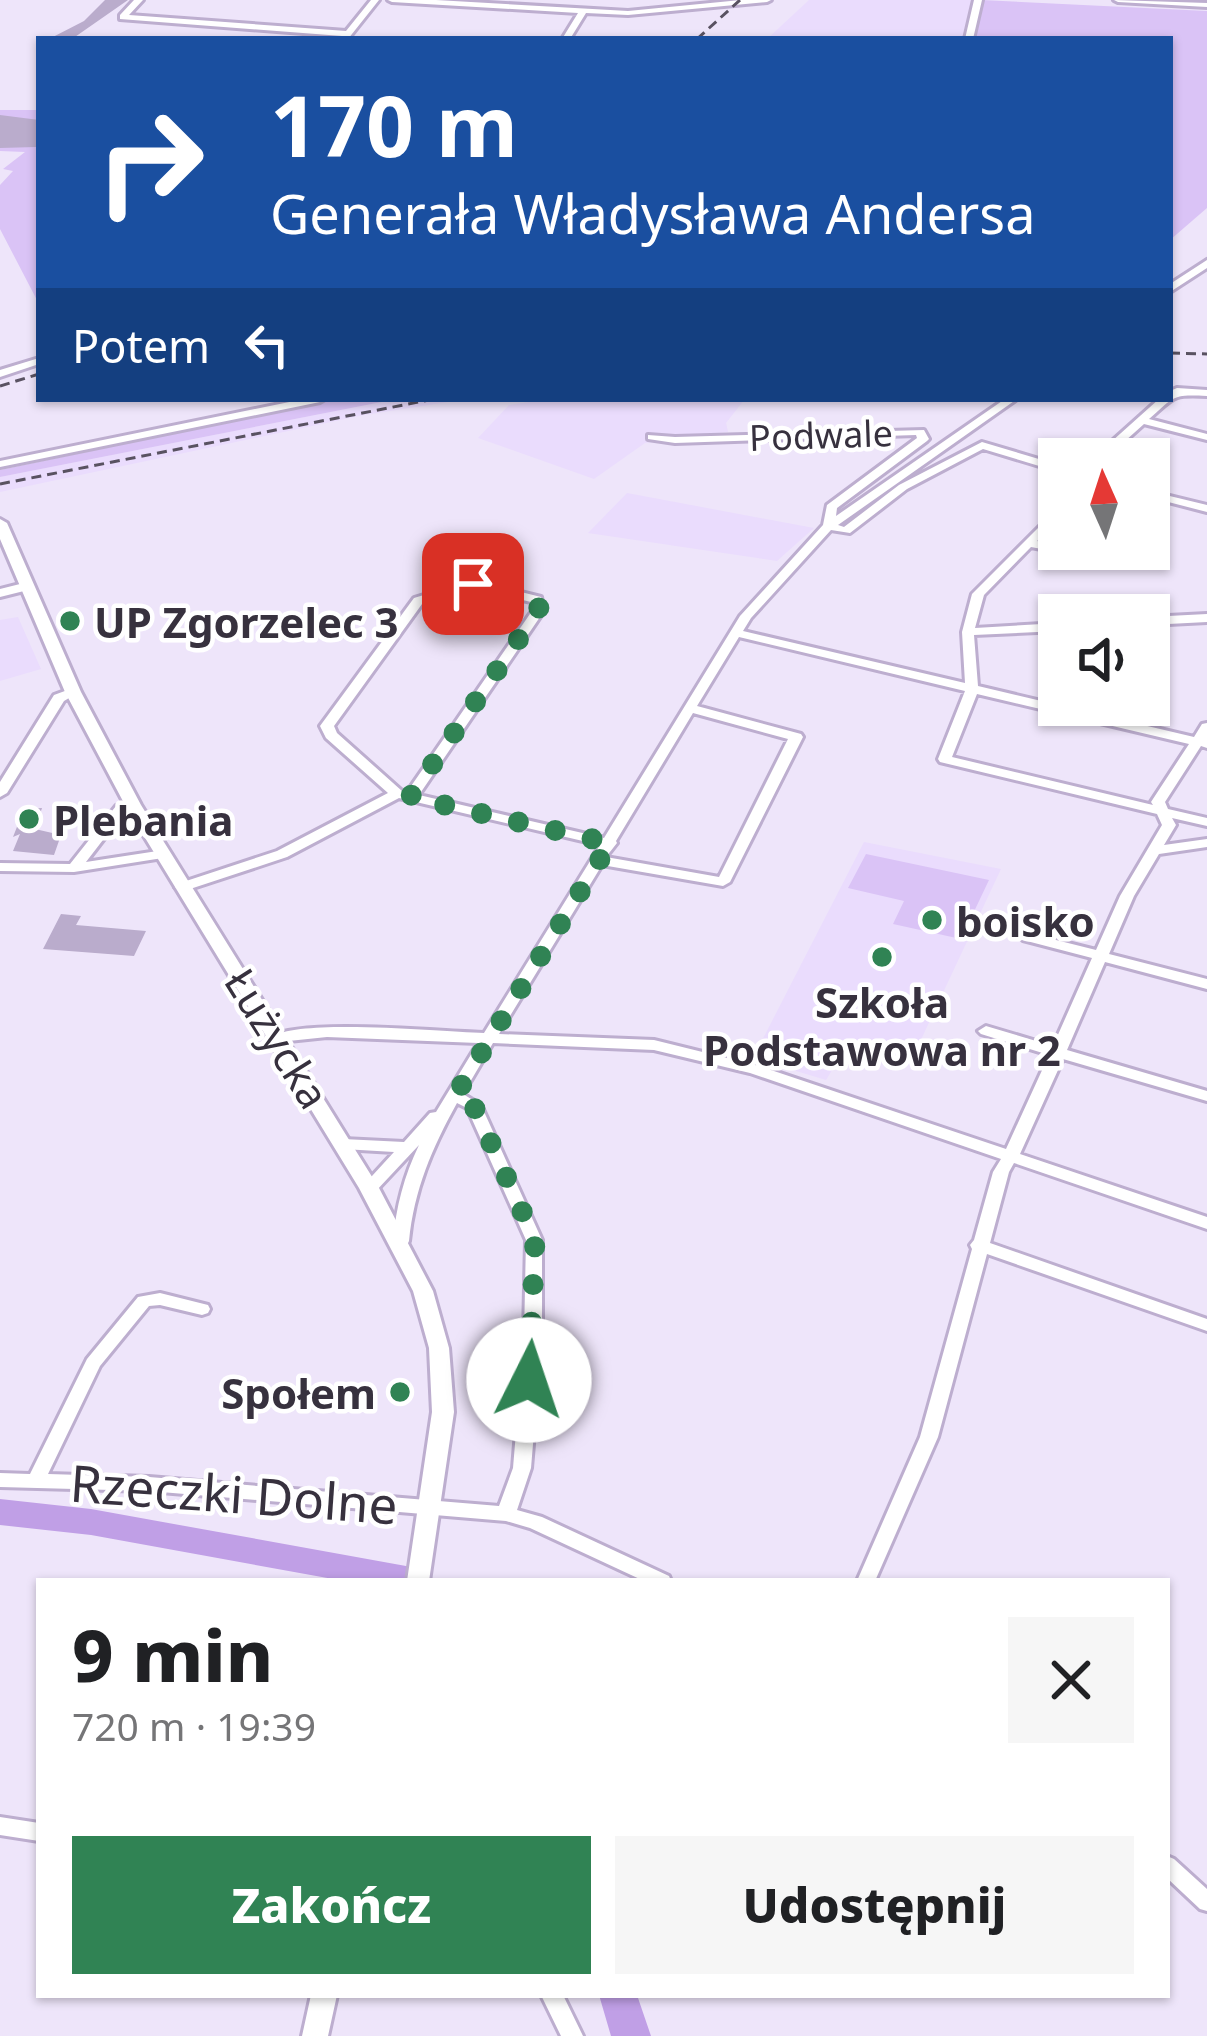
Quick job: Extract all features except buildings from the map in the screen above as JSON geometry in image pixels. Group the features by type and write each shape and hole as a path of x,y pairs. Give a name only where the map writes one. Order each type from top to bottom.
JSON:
{"main road":[{"name":"Łużycka","path":"0,523 73,692 133,805 279,1036 400,1241 423,1291 439,1348 443,1412 421,1570"},
{"path":"315,2036 323,1998"}],"street":[{"path":"139,0 123,17 335,36"},
{"path":"347,36 375,0"},
{"path":"392,0 583,11 766,0"},
{"path":"970,36 978,0"},
{"path":"1118,0 1205,4"},
{"path":"568,36 583,11"},
{"path":"1173,287 1207,263"},
{"path":"0,374 36,363"},
{"path":"1173,395 1207,393"},
{"path":"0,464 305,402"},
{"path":"400,1241 403,1200 414,1167 736,633 790,564 829,526 1008,402"},
{"path":"1121,438 1163,402"},
{"path":"1141,420 1207,437"},
{"name":"Podwale","path":"652,437 920,432 923,439 832,507 829,526"},
{"path":"829,526 846,531 903,487 982,445 1038,462"},
{"path":"1170,499 1207,509"},
{"path":"1038,533 978,594 968,632 972,689 945,759 1207,822"},
{"path":"1028,543 1038,545"},
{"path":"182,887 282,854 404,796 466,722 540,604 532,596 473,584 418,601 329,722 328,731 404,796 610,843"},
{"path":"0,593 28,586"},
{"path":"1170,620 1207,618"},
{"path":"968,632 1038,628"},
{"path":"736,633 1201,743"},
{"path":"0,793 6,770 59,698 73,692"},
{"path":"599,860 723,882 796,736 689,707"},
{"path":"867,1578 929,1437 978,1245 1009,1156 1127,896 1169,825 1158,802 1201,743 1207,727"},
{"path":"74,868 121,809 133,805"},
{"path":"1156,850 1207,843"},
{"path":"0,867 74,868 164,854"},
{"path":"1028,937 1207,984"},
{"path":"986,1031 1207,1096"},
{"path":"279,1036 327,1032 634,1042 688,1052 754,1069 1207,1222"},
{"path":"369,1188 451,1101 466,1098 476,1110 535,1240 533,1336 521,1468 506,1514"},
{"path":"343,1144 404,1147"},
{"path":"369,1188 414,1167"},
{"path":"978,1245 1207,1325"},
{"name":"Rzeczki Dolne","path":"36,1480 93,1363 144,1300 202,1309"},
{"name":"Rzeczki Dolne","path":"0,1480 506,1514 536,1522 656,1578"},
{"path":"0,1826 36,1832"},
{"path":"1170,1868 1207,1902"},
{"path":"553,1998 572,2036"}],"shaded area":[{"path":"809,0 975,0 966,36 770,36"},
{"path":"982,0 1207,11 1207,208 1173,237 1173,36 974,36"},
{"path":"0,110 36,110 36,298 0,229 0,185 13,171 3,169 25,152 0,151"},
{"path":"324,402 382,402 0,477 0,470"},
{"path":"382,402 448,402 364,415 0,492 0,477"},
{"path":"743,402 726,423 728,432 645,443 594,479 478,438 509,405"},
{"path":"627,493 814,528 777,561 588,533"},
{"path":"18,617 41,669 0,681 0,620"},
{"name":"Szkoła Podstawowa nr 2","path":"864,842 1001,869 911,1061 847,1046 826,1080 753,1058"},
{"path":"866,854 989,880 961,939 893,924 904,901 848,888"}],"waterway":[{"path":"0,1512 91,1522 400,1578"},
{"path":"619,1998 631,2036"}],"railway":[{"path":"700,36 740,0"},
{"path":"1173,353 1207,354"},
{"path":"0,386 36,375"},
{"path":"0,484 419,402"}],"place":[{"name":"UP Zgorzelec 3","path":"70,621"},
{"name":"Plebania","path":"29,819"},
{"name":"boisko","path":"932,920"},
{"name":"Szkoła Podstawowa nr 2","path":"882,957"},
{"name":"Społem","path":"400,1392"}],"route":[{"path":"473,584 532,596 540,604 538,611 466,722 410,797 610,843 455,1096 466,1098 476,1110 535,1240 529,1380"}]}
